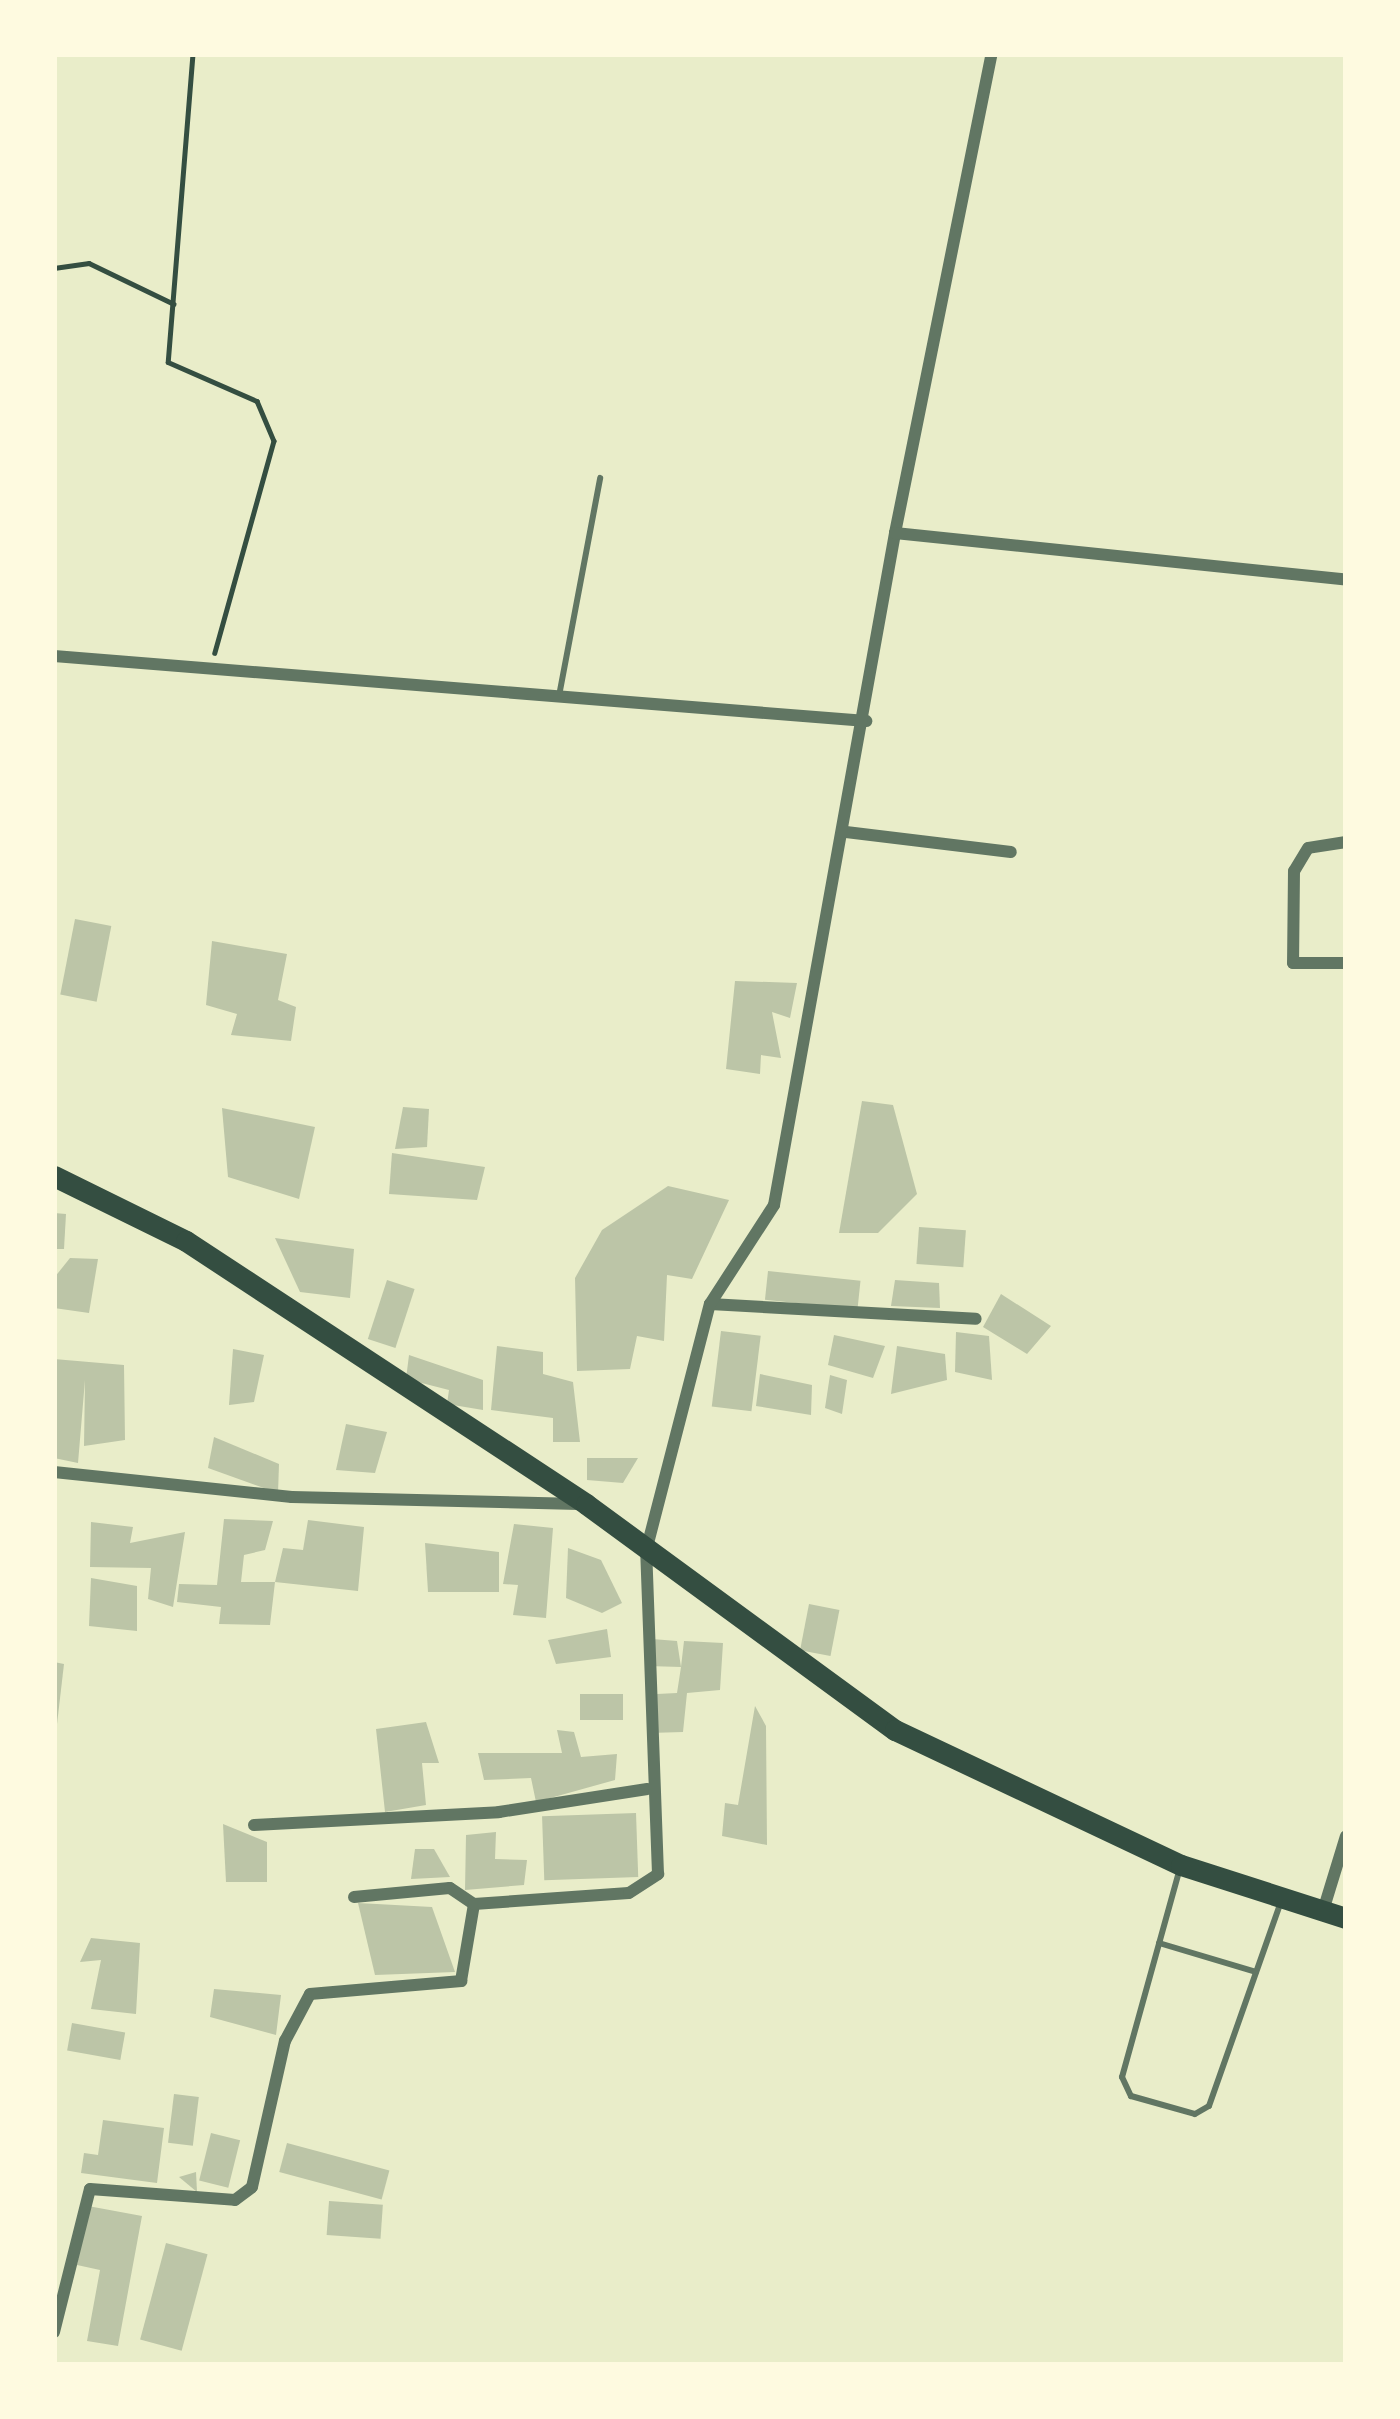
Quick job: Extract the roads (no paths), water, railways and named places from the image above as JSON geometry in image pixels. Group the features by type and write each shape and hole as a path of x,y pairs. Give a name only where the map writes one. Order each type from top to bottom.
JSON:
{"highway":[{"path":"54,1176 186,1241 586,1504 895,1730 1181,1865 1346,1918"}],"street":[{"path":"354,1897 450,1888 474,1904 650,1886 661,1861 647,1789 646,1551 710,1304 774,1204 846,832 895,533 992,54"},
{"path":"895,533 1346,580"},
{"path":"54,656 558,700 866,721"},
{"path":"846,832 1011,852"},
{"path":"1346,842 1308,848 1294,871 1293,963 1346,963"},
{"path":"710,1304 976,1319"},
{"path":"54,1472 292,1497 586,1504"},
{"path":"254,1825 499,1812 647,1789"},
{"path":"1323,1911 1346,1835"},
{"path":"54,2332 83,2196 99,2186 243,2197 285,2042 310,1994 461,1981 474,1904"}],"lane":[{"path":"558,700 600,478"},
{"path":"1181,1865 1122,2077 1131,2096 1202,2113 1282,1898"},
{"path":"1159,1943 1256,1972"}]}
